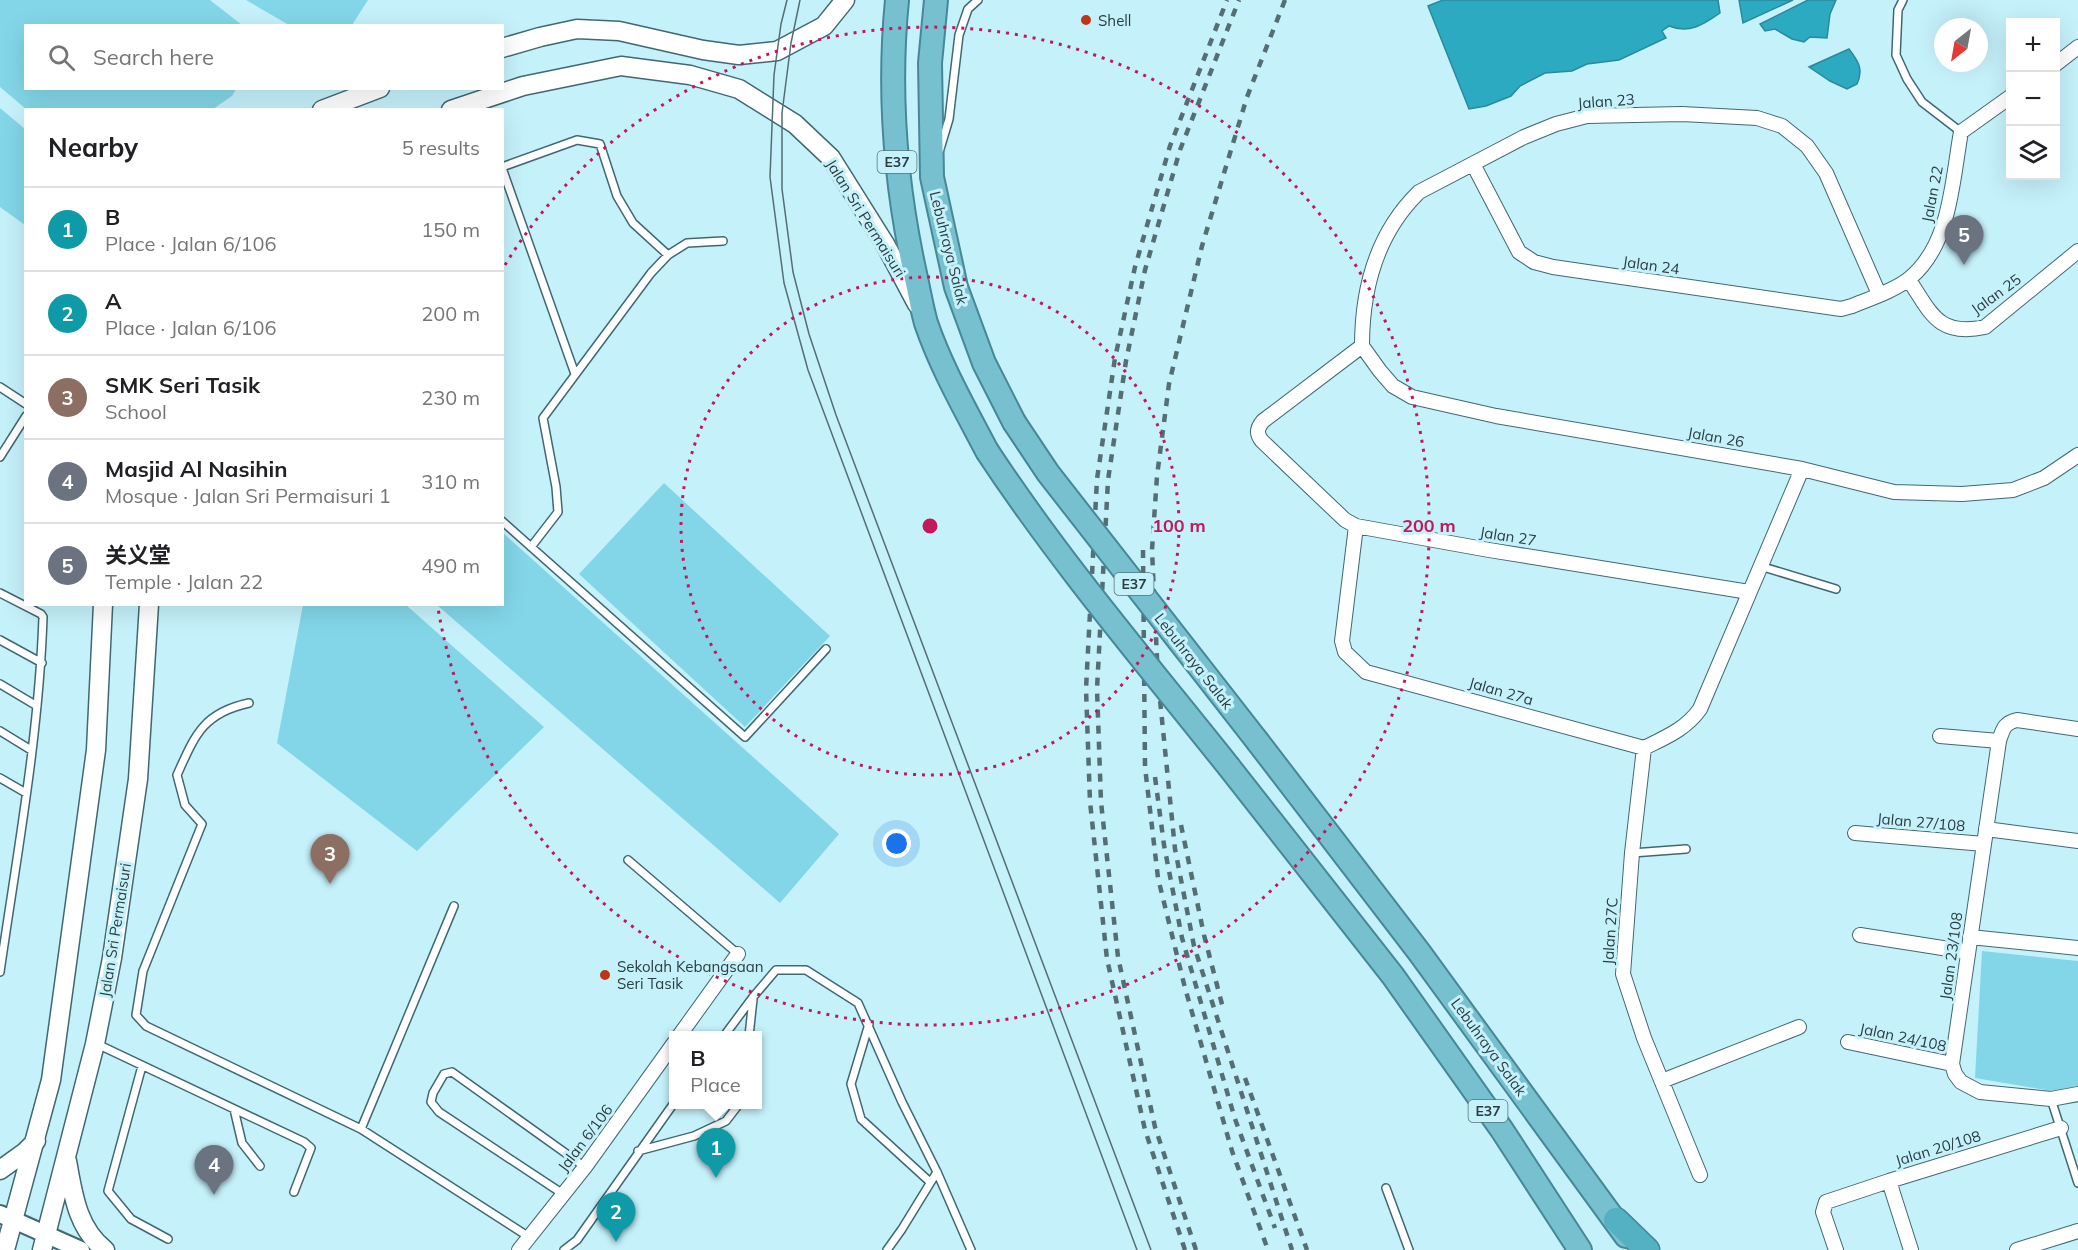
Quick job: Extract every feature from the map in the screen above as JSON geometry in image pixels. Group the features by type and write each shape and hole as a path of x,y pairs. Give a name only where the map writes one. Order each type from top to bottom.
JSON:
{"highway":[{"name":"E37","path":"897,0 892,48 893,123 901,198 926,322 956,391 987,451 1049,540 1393,976 1502,1130 1580,1250"},
{"name":"Lebuhraya Salak","path":"936,0 930,63 932,177 956,287 984,363 1014,422 1048,473 1419,952 1616,1220 1635,1250"},
{"path":"1616,1220 1647,1250"}],"main road":[{"path":"504,47 577,29 619,31 703,50 739,55 777,51 824,26 845,0"},
{"name":"Jalan Sri Permaisuri","path":"457,108 523,86 621,66 690,75 739,89 795,124 831,158 885,244 926,322"},
{"path":"327,108 375,90"},
{"path":"8,1247 7,1217 36,1141 51,1080 96,750 103,606"},
{"name":"Jalan Sri Permaisuri","path":"44,1242 95,1044 112,958 138,779 149,606"},
{"path":"0,1170 36,1141"},
{"path":"66,1154 76,1209 94,1241 105,1250"}],"street":[{"path":"2060,60 2078,47"},
{"path":"1961,132 2006,100"},
{"name":"Jalan 23","path":"1362,346 1362,316 1368,282 1381,246 1399,216 1419,192 1524,137 1556,124 1587,116 1731,115 1756,118 1782,126 1807,146 1826,173 1879,294"},
{"name":"Jalan 22","path":"1879,294 1909,280 1923,266 1940,238 1961,132"},
{"name":"Jalan 24","path":"1473,164 1519,252 1534,262 1564,269 1832,308 1851,306 1879,294"},
{"name":"Jalan 25","path":"1909,280 1935,320 1945,326 1971,330 1985,327 2078,251"},
{"name":"Jalan 26","path":"1362,346 1394,386 1412,397 1496,417 1803,469 1894,492 1962,494 2013,490 2043,478 2078,455"},
{"name":"Jalan 27","path":"1362,346 1258,427 1258,436 1262,441 1345,520 1356,526 1489,550 1749,592"},
{"path":"1644,748 1676,733 1691,722 1700,709 1803,469"},
{"name":"Jalan 27a","path":"1356,526 1342,641 1345,652 1366,672 1644,748"},
{"path":"1940,735 1999,741 2003,727 2017,720 2078,729"},
{"name":"Jalan 23/108","path":"1952,1064 1999,741"},
{"name":"Jalan 27C","path":"1644,748 1632,853 1623,974 1644,1038 1700,1175"},
{"path":"1986,829 2078,841"},
{"name":"Jalan 27/108","path":"1855,833 1984,844"},
{"path":"1860,935 1968,952"},
{"path":"1970,937 2078,948"},
{"path":"682,1031 738,954"},
{"path":"1662,1081 1798,1027"},
{"name":"Jalan 24/108","path":"1848,1042 1952,1064"},
{"name":"Jalan 6/106","path":"519,1250 585,1167 669,1050"},
{"path":"1952,1064 1961,1083 1980,1092 2051,1100 2078,1094"},
{"name":"Jalan 20/108","path":"1836,1250 1823,1212 1826,1202 2061,1128"},
{"path":"1889,1181 1911,1250"},
{"path":"7,1217 44,1242 81,1250"},
{"path":"2017,1250 2078,1232"}],"lane":[{"path":"932,177 949,119 959,35 968,9 978,0"},
{"path":"1903,0 1898,10 1896,55 1903,71 1922,102 1961,132"},
{"path":"504,167 577,140 600,144 616,196 633,224 668,255"},
{"path":"504,174 575,374"},
{"path":"531,547 558,512 556,487 543,418 651,273 668,255 687,243 723,241"},
{"path":"0,387 24,403"},
{"path":"0,458 24,419"},
{"path":"504,523 745,737 826,649"},
{"path":"1760,566 1836,589"},
{"path":"0,593 24,605"},
{"path":"0,972 42,663 43,617 25,606"},
{"path":"0,640 42,663"},
{"path":"0,684 37,706"},
{"path":"249,704 228,708 210,719 197,735 177,775 185,806 202,824 143,971 136,1015 146,1026 361,1129 530,1237"},
{"path":"0,731 31,750"},
{"path":"0,778 26,793"},
{"path":"1632,853 1686,849"},
{"path":"628,860 738,954"},
{"path":"361,1129 454,906"},
{"path":"727,1031 776,970 806,970 858,1003 869,1023 902,1102 937,1172 970,1250"},
{"path":"749,1031 753,997"},
{"path":"869,1023 851,1084 861,1119 930,1182"},
{"path":"95,1044 304,1142 311,1148 294,1192"},
{"path":"142,1066 108,1191 131,1219 168,1239"},
{"path":"563,1194 439,1112 431,1102 433,1093 444,1074 452,1072 585,1167"},
{"path":"2051,1100 2078,1183"},
{"path":"234,1109 242,1143 260,1166"},
{"path":"564,1250 577,1240 670,1109"},
{"path":"638,1151 694,1136 726,1121 735,1109"},
{"path":"887,1250 937,1172"},
{"path":"1386,1188 1409,1250"},
{"path":"577,1240 578,1250"}],"shaded area":[{"path":"0,0 210,0 241,24 24,24 24,90 235,90 232,96 214,108 25,108 0,87"},
{"path":"246,0 368,0 353,24 287,24"},
{"path":"1443,0 1718,0 1720,13 1689,29 1669,26 1662,31 1666,38 1619,60 1587,64 1572,71 1545,73 1520,86 1511,96 1486,106 1469,109 1428,6"},
{"path":"1739,0 1793,0 1743,23"},
{"path":"1808,0 1836,0 1830,14 1827,38 1810,37 1804,42 1792,39 1775,29 1765,31 1760,24"},
{"path":"1849,49 1857,61 1860,74 1857,84 1847,89 1809,67"},
{"path":"0,108 24,128 24,224 0,207"},
{"path":"664,483 830,636 745,727 579,574"},
{"path":"504,534 839,834 780,903 438,606 504,606"},
{"path":"303,606 407,606 544,727 417,851 277,743"},
{"path":"1982,951 2078,961 2078,1086 2052,1091 1975,1078"}],"tram line":[{"path":"787,0 781,24 774,75 770,177 784,283 808,370 1137,1250"},
{"path":"800,0 791,43 782,113 782,189 793,272 809,334 836,415 1151,1250"}],"railway":[{"path":"1185,1250 1145,1130 1107,959 1090,802 1086,689 1097,479 1115,358 1135,267 1170,146 1227,0"},
{"path":"1196,1250 1155,1127 1118,957 1101,802 1097,689 1108,480 1126,361 1145,270 1180,150 1239,0"},
{"path":"1285,0 1247,97 1202,246 1169,384 1157,476 1152,550 1158,680 1175,849 1194,946 1292,1250"},
{"path":"1143,550 1145,767 1158,878 1185,988 1232,1151 1268,1250"},
{"path":"1155,777 1164,845 1182,938 1235,1119 1275,1228"},
{"path":"1181,825 1204,935 1224,1012"},
{"path":"1245,1078 1307,1250"}],"place":[{"name":"Shell","path":"1086,20"},
{"name":"关义堂","path":"1964,265"},
{"name":"SMK Seri Tasik","path":"330,884"},
{"name":"Sekolah Kebangsaan Seri Tasik","path":"605,975"},
{"name":"B","path":"716,1178"},
{"name":"Masjid Al Nasihin","path":"214,1195"},
{"name":"A","path":"616,1242"}]}
